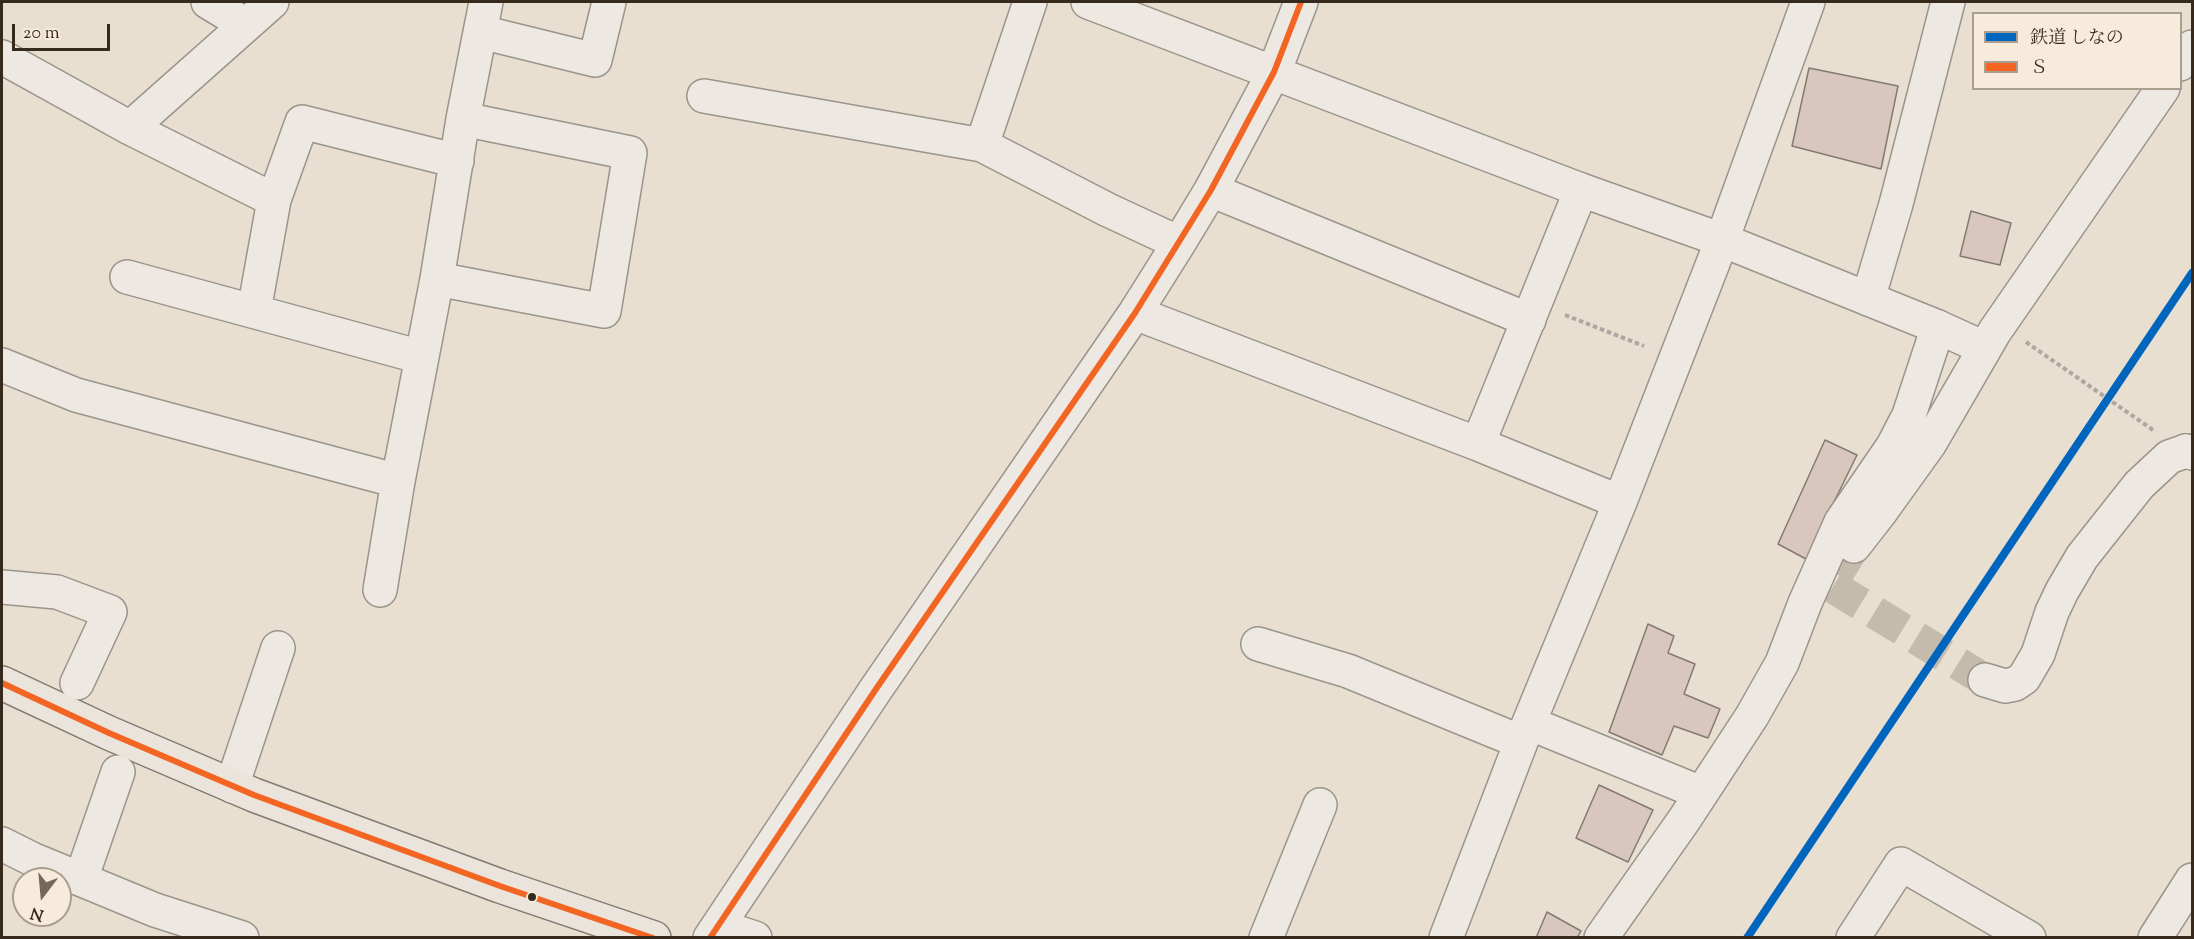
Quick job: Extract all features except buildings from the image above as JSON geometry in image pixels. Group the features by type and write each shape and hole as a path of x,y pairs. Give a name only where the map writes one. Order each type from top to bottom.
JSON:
{"main road":[{"path":"2,683 109,733 232,786 358,835 654,938"}],"street":[{"path":"208,2 246,25"},
{"path":"130,128 272,2"},
{"path":"380,590 398,481 437,279 463,119 484,17 595,60 609,2"},
{"path":"982,145 1030,2"},
{"path":"1088,2 1581,190 1722,240 1938,327 1984,348"},
{"path":"755,938 714,932 876,689 1135,313 1211,190 1274,72 1301,2"},
{"path":"1446,938 1525,733 1620,502 1722,240 1808,2"},
{"path":"1868,299 1896,204 1948,2"},
{"path":"2182,63 2193,47"},
{"path":"2,57 130,128 274,200"},
{"path":"1854,546 1930,443 1984,348 2162,90"},
{"path":"704,96 982,145 1108,210 1179,243"},
{"path":"437,279 604,311 630,153 463,119"},
{"path":"254,311 274,200 302,122 457,161"},
{"path":"1211,190 1532,312"},
{"path":"1478,444 1581,190"},
{"path":"127,277 421,357"},
{"path":"1135,313 1478,444 1620,502"},
{"path":"1601,938 1752,716 1782,663 1804,603 1841,522 1893,446 1909,415 1938,327"},
{"path":"2,365 76,395 398,481"},
{"path":"1985,680 2005,686 2015,684 2024,678 2038,654 2052,612 2062,591 2082,557 2139,485 2169,457 2189,452"},
{"path":"2,587 57,592 110,612 77,682"},
{"path":"1258,644 1348,671 1701,793"},
{"path":"232,786 278,648"},
{"path":"81,879 118,772"},
{"path":"1266,938 1320,805"},
{"path":"2,844 155,910 242,938"},
{"path":"1853,938 1901,864 2029,938"},
{"path":"2155,938 2190,888"}],"path":[{"path":"1532,312 1676,358"},
{"path":"2022,339 2156,432"}],"tunnel":[{"path":"1854,546 1830,585 1985,680"}],"rail line":[{"name":"しなの","path":"1747,938 2192,273"}],"transit line":[{"name":"Ｓ","path":"710,938 876,689 1135,313 1211,190 1274,72 1301,2"},
{"name":"Ｓ","path":"2,683 109,733 254,795 500,886 653,938"}]}
